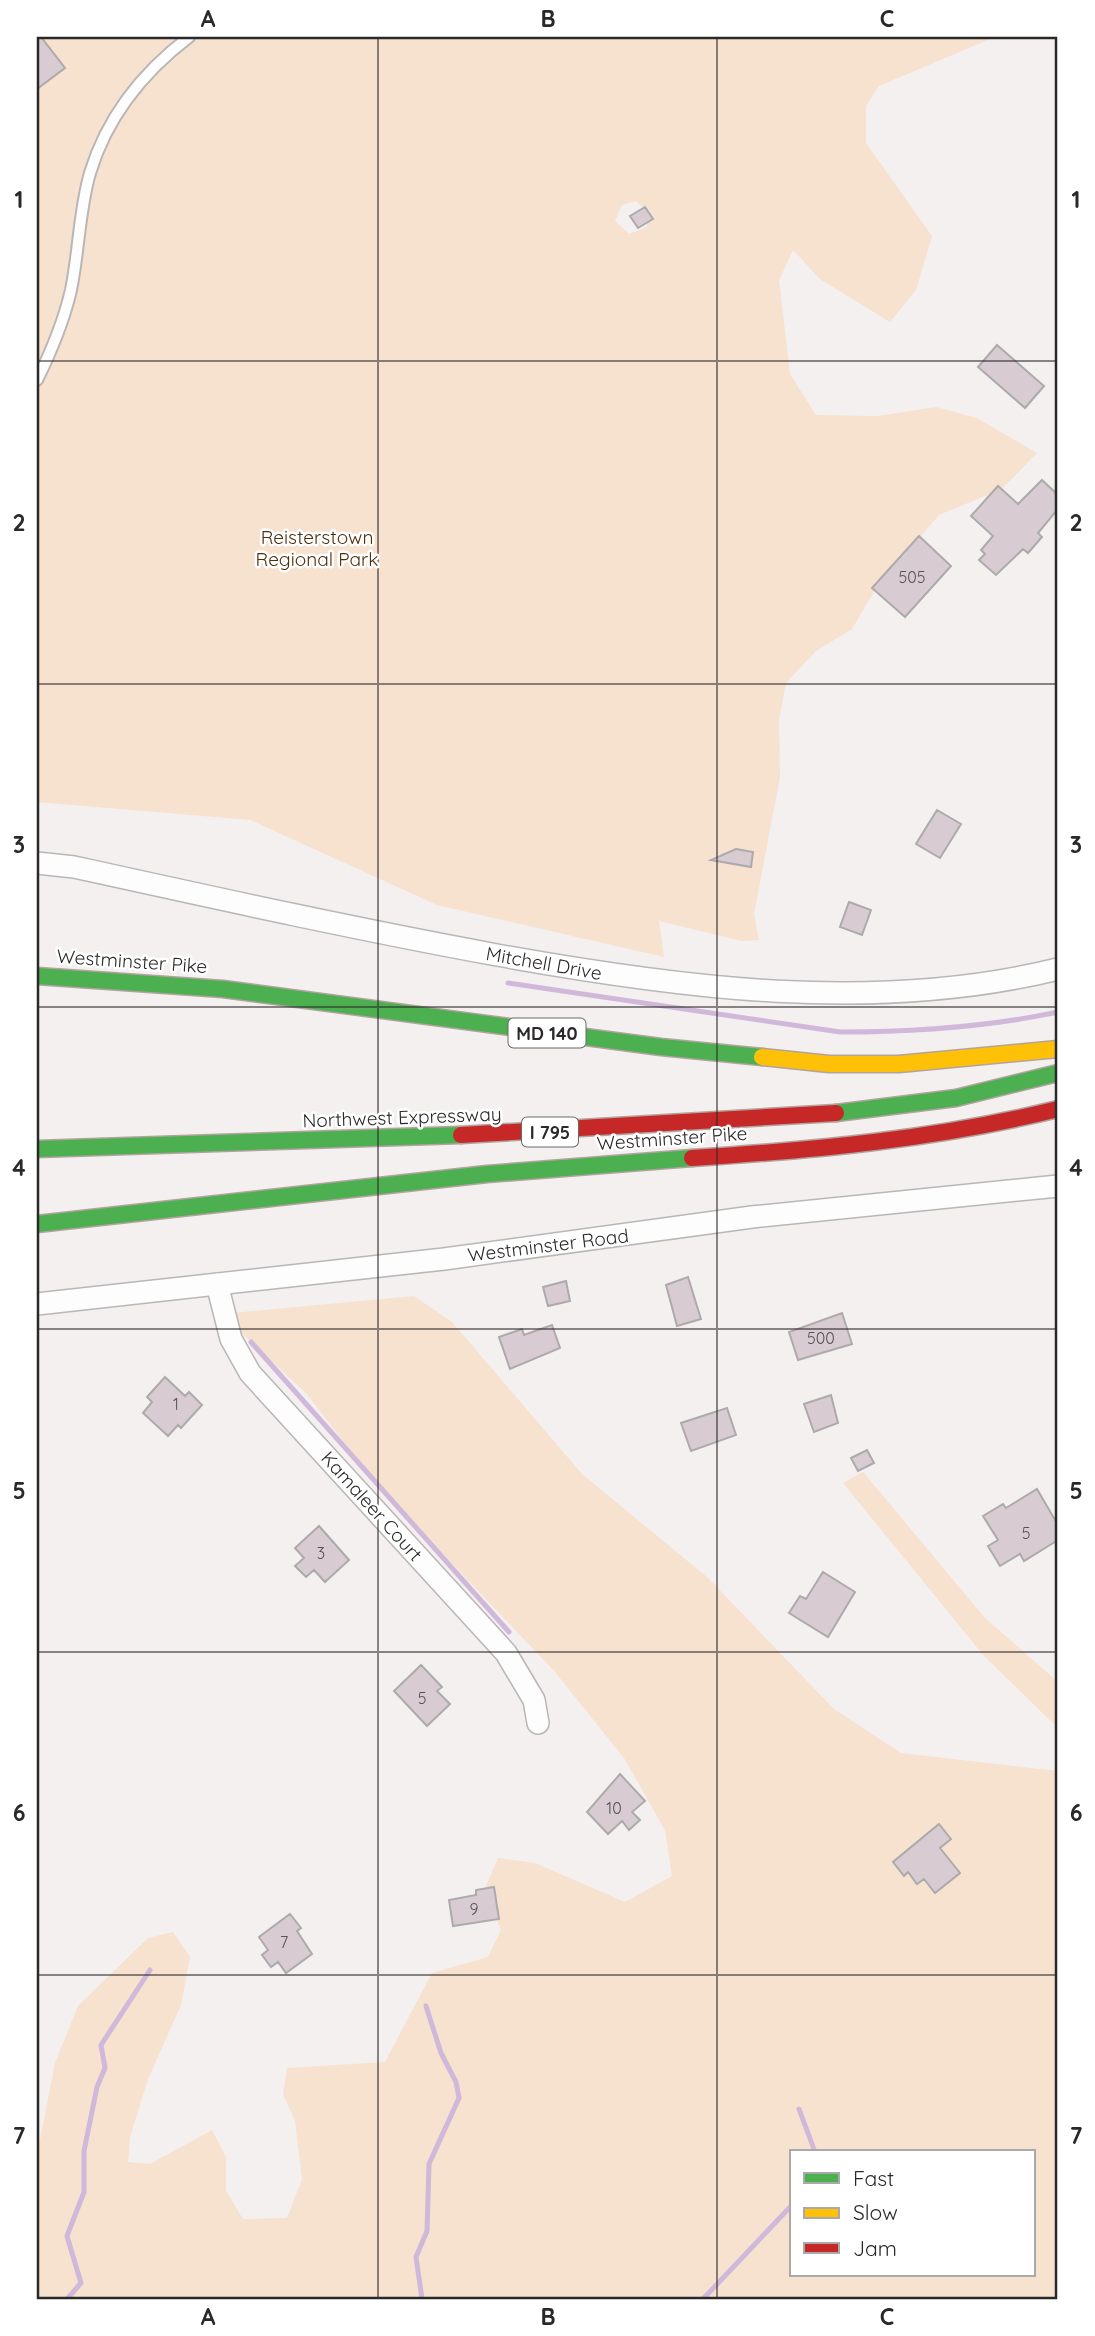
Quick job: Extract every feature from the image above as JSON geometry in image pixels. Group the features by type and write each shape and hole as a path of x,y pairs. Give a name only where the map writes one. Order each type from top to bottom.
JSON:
{"highway":[{"name":"Westminster Pike","path":"37,976 223,989 661,1047 829,1064 900,1064 1058,1049"},
{"name":"Northwest Expressway","path":"37,1149 520,1133 796,1116 886,1109 956,1098 1058,1073"},
{"name":"Westminster Pike","path":"37,1224 191,1210 551,1168 893,1141 966,1131 1058,1108"},
{"name":"I 795","path":"141,1195 395,1175 551,1168"}],"street":[{"name":"Mitchell Drive","path":"37,863 74,867 305,919 542,963 723,988 918,990 1058,969"},
{"name":"Westminster Road","path":"37,1304 470,1255 752,1217 1058,1186"},
{"name":"Kamaleer Court","path":"217,1284 231,1339 250,1373 506,1653 534,1700 538,1723"}],"lane":[{"path":"37,380 71,290 90,174 104,137 119,110 143,78 181,39"}],"green space":[{"name":"Reisterstown Regional Park","path":"37,37 995,37 879,86 866,106 866,143 932,236 916,290 890,322 820,279 793,250 779,280 790,374 816,415 878,416 936,407 977,418 1037,453 1002,489 939,515 876,588 852,629 816,651 786,683 779,720 780,777 754,914 759,940 742,941 659,921 664,957 437,905 250,820 37,802","holes":["636,201 648,212 647,227 629,234 615,221 622,205"]},
{"path":"414,1296 452,1322 582,1474 707,1577 834,1709 901,1753 1058,1771 1058,2299 37,2299 37,2144 39,2145 55,2063 78,2006 148,1938 173,1932 190,1957 181,2005 148,2079 130,2137 128,2162 150,2164 212,2130 226,2157 226,2191 243,2219 287,2218 302,2179 295,2121 283,2094 287,2068 385,2062 432,1973 488,1957 501,1930 484,1891 498,1858 535,1863 625,1902 672,1876 665,1830 624,1758 555,1672 371,1478 307,1394 221,1314"},
{"path":"863,1472 985,1618 1058,1682 1058,1728 984,1656 843,1483"}],"building":[{"path":"37,37 41,37 65,68 37,89"},
{"path":"645,207 653,219 638,228 630,216"},
{"path":"997,345 1044,386 1025,408 978,367"},
{"path":"1042,480 1058,495 1058,509 1038,533 1042,537 1028,553 1023,549 996,575 979,560 985,554 981,550 993,536 971,516 998,486 1018,504"},
{"path":"919,536 951,566 905,617 872,588"},
{"path":"937,810 961,824 940,858 916,844"},
{"path":"736,849 753,852 751,867 711,860"},
{"path":"849,902 871,910 862,935 840,927"},
{"path":"688,1277 701,1319 677,1326 666,1285"},
{"path":"566,1281 570,1301 548,1306 543,1287"},
{"path":"842,1313 852,1344 798,1360 789,1332"},
{"path":"552,1325 560,1348 510,1369 499,1337 522,1329 524,1335"},
{"path":"165,1377 185,1396 189,1392 202,1405 181,1428 178,1425 168,1436 143,1413 152,1402 147,1397"},
{"path":"831,1395 838,1423 814,1432 804,1404"},
{"path":"727,1408 736,1435 691,1451 681,1423"},
{"path":"867,1450 874,1463 858,1471 851,1458"},
{"path":"1037,1489 1058,1525 1058,1540 1024,1561 1020,1554 1000,1566 988,1546 998,1540 983,1516 1003,1504 1006,1508"},
{"path":"319,1526 349,1560 325,1582 314,1570 306,1577 295,1566 304,1558 295,1548"},
{"path":"823,1572 855,1592 828,1637 789,1613 800,1596 806,1599"},
{"path":"421,1665 442,1687 437,1691 450,1704 427,1726 394,1691"},
{"path":"620,1774 645,1801 632,1812 640,1820 629,1830 622,1821 608,1834 587,1812"},
{"path":"939,1824 951,1839 940,1848 960,1873 935,1893 924,1879 917,1884 908,1872 904,1876 893,1862"},
{"path":"494,1887 499,1919 453,1926 449,1900 476,1895 476,1890"},
{"path":"290,1914 301,1928 297,1931 312,1954 286,1973 278,1962 271,1967 262,1955 268,1950 259,1937"}],"waterway":[{"path":"508,983 840,1032 950,1028 1058,1012"},
{"path":"251,1342 509,1632"},
{"path":"67,2299 81,2283 67,2236 84,2192 84,2151 97,2087 105,2068 101,2045 150,1970"},
{"path":"422,2299 416,2257 427,2231 429,2164 459,2098 456,2082 441,2053 426,2006"},
{"path":"799,2109 814,2150"},
{"path":"703,2299 790,2207"}],"traffic: fast":[{"path":"37,976 223,989 661,1047 762,1057"},
{"path":"836,1113 956,1098 1058,1073"},
{"path":"37,1149 461,1135"},
{"path":"37,1224 487,1174 692,1158"}],"traffic: slow":[{"path":"762,1057 829,1064 899,1064 1058,1049"}],"traffic: jam":[{"path":"692,1158 922,1136 1058,1109"},
{"path":"461,1135 836,1113"}]}
